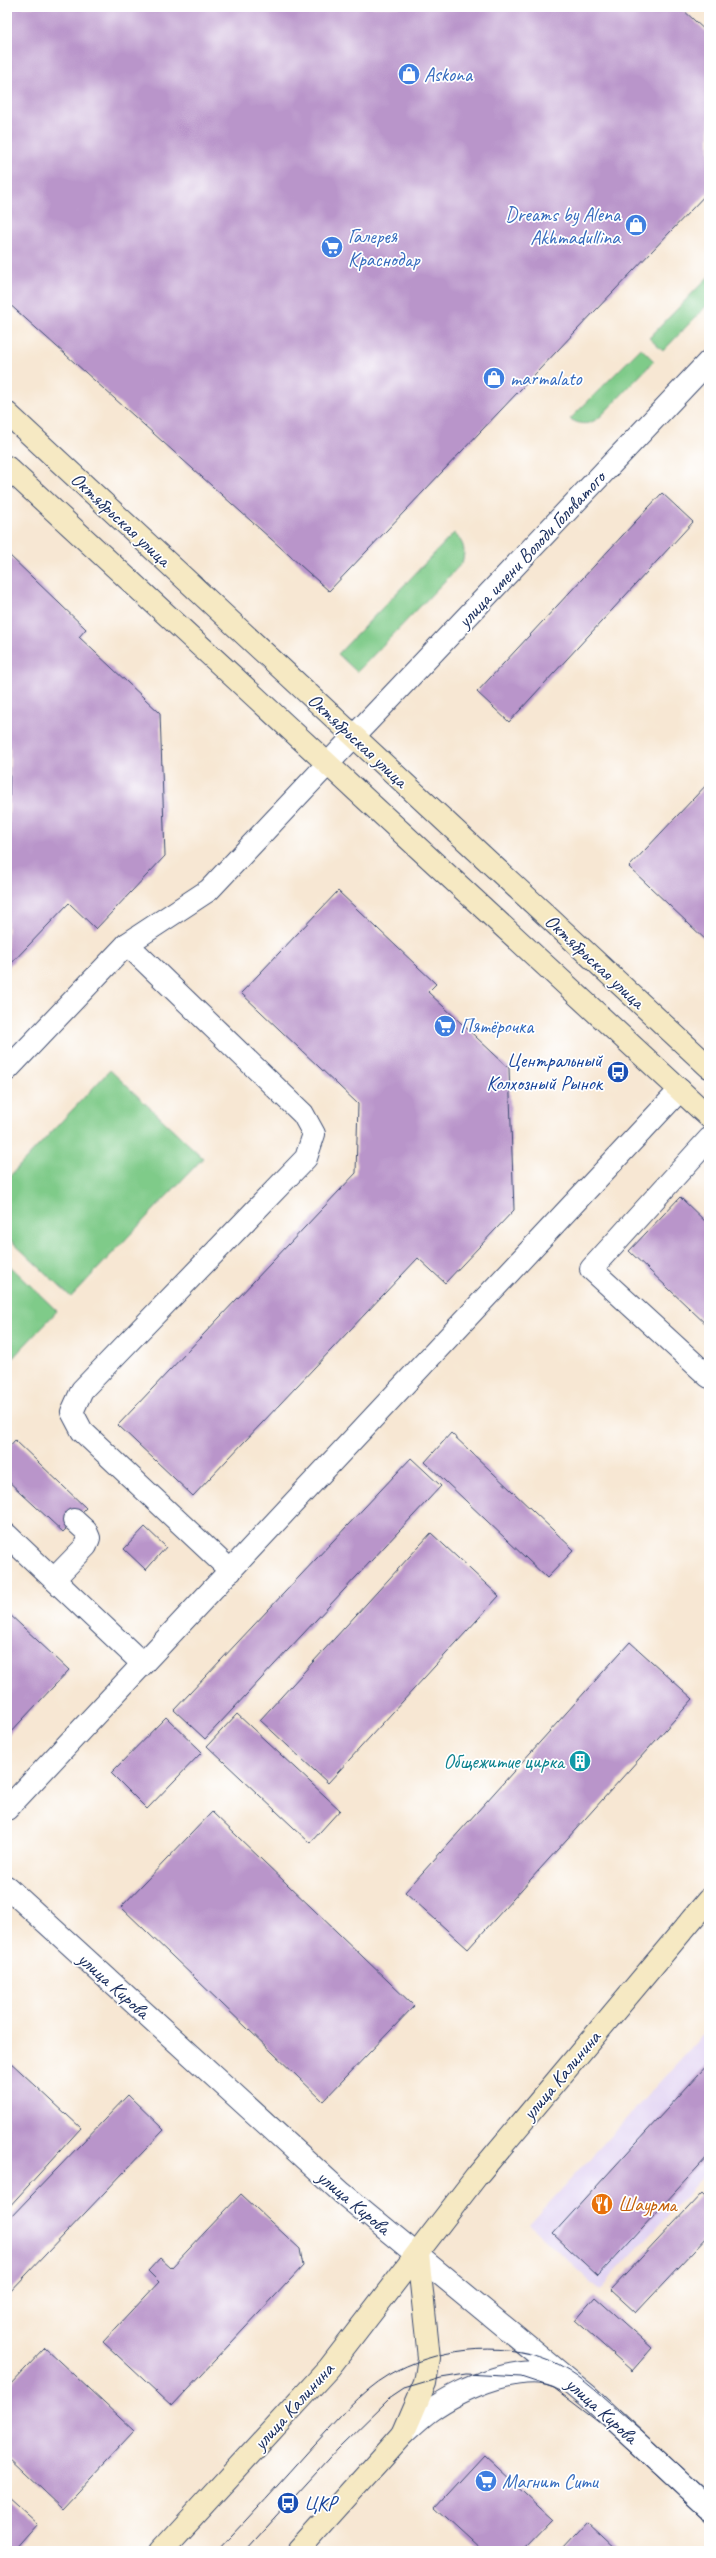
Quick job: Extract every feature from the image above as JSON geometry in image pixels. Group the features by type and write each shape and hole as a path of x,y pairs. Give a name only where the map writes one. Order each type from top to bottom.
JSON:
{"street":[{"name":"улица имени Володи Головатого","path":"7,1070 127,944 209,890 709,361"},
{"name":"Октябрьская улица","path":"7,413 709,1067"},
{"name":"Октябрьская улица","path":"7,467 709,1117"},
{"path":"127,944 304,1114 314,1134 306,1158 82,1390 72,1412 82,1431 231,1570"},
{"path":"7,1809 680,1090"},
{"path":"709,1139 591,1269 709,1377"},
{"path":"54,1579 86,1546 89,1538 86,1531 74,1520"},
{"path":"7,1534 143,1664"},
{"name":"улица Кирова","path":"7,1887 342,2194 418,2254 588,2396 709,2508"},
{"name":"улица Калинина","path":"161,2551 329,2368 476,2177 709,1899"},
{"path":"403,2434 425,2383 429,2358 418,2254"},
{"path":"298,2551 403,2434 431,2410 462,2391 524,2371 561,2378 588,2396"}],"shaded area":[{"path":"709,2028 709,2171 599,2290 529,2225"}],"green space":[{"path":"709,276 709,303 663,351 649,338"},
{"path":"641,348 654,361 600,417 585,424 578,423 570,419"},
{"path":"454,533 463,546 464,554 462,563 357,672 338,654"},
{"path":"110,1070 203,1158 71,1297 7,1237 7,1179"},
{"path":"7,1263 57,1311 7,1364"}],"building":[{"name":"Галерея Краснодар","path":"7,7 680,7 709,34 709,191 329,591 7,302"},
{"path":"662,493 693,522 509,722 477,692"},
{"path":"7,553 86,629 79,637 160,713 165,856 96,929 69,903 7,968 10,749 7,747"},
{"path":"709,782 709,943 629,867"},
{"path":"338,891 436,984 428,992 509,1068 514,1210 445,1283 418,1258 193,1496 118,1425 356,1173 358,1104 241,993"},
{"path":"680,1197 709,1225 709,1327 629,1251"},
{"path":"451,1433 574,1550 547,1578 425,1462"},
{"path":"15,1440 86,1508 63,1532 7,1480 7,1449"},
{"path":"411,1458 441,1486 205,1739 174,1710"},
{"path":"145,1527 166,1547 146,1570 124,1549"},
{"path":"431,1533 499,1596 328,1783 260,1720"},
{"path":"7,1612 69,1670 7,1736"},
{"name":"Общежитие цирка","path":"630,1642 693,1699 468,1949 405,1892"},
{"path":"237,1714 340,1810 310,1843 207,1746"},
{"path":"166,1717 202,1752 147,1809 111,1773"},
{"path":"212,1812 414,2006 323,2101 121,1907"},
{"path":"7,2059 81,2128 7,2209"},
{"path":"709,2063 709,2155 598,2276 553,2234"},
{"path":"128,2095 164,2130 7,2295 7,2221"},
{"path":"702,2193 709,2200 709,2235 636,2313 611,2290"},
{"path":"241,2194 300,2249 303,2266 172,2406 103,2342 159,2282 148,2271 160,2258 171,2268"},
{"path":"595,2297 652,2348 632,2371 575,2320"},
{"path":"45,2348 134,2431 62,2508 7,2456 7,2388"},
{"name":"Магнит Сити","path":"484,2455 553,2519 522,2551 482,2551 435,2508"},
{"path":"7,2497 37,2524 13,2551 7,2551"},
{"path":"588,2522 619,2551 561,2551"}],"tram line":[{"path":"217,2551 340,2417 368,2390 389,2375 406,2366 426,2359 467,2350 510,2350 549,2360 568,2370 586,2382 631,2421 709,2493"},
{"path":"245,2551 338,2449 389,2399 404,2389 441,2378 466,2374 521,2377 554,2388 601,2424 709,2524"}],"place":[{"name":"Askona","path":"409,74"},
{"name":"Dreams by Alena Akhmadullina","path":"636,225"},
{"name":"Галерея Краснодар","path":"332,247"},
{"name":"marmalato","path":"494,378"},
{"name":"Пятёрочка","path":"445,1026"},
{"name":"Центральный Колхозный Рынок","path":"618,1072"},
{"name":"Общежитие цирка","path":"580,1761"},
{"name":"Шаурма","path":"602,2204"},
{"name":"Магнит Сити","path":"486,2481"},
{"name":"ЦКР","path":"288,2503"}]}
